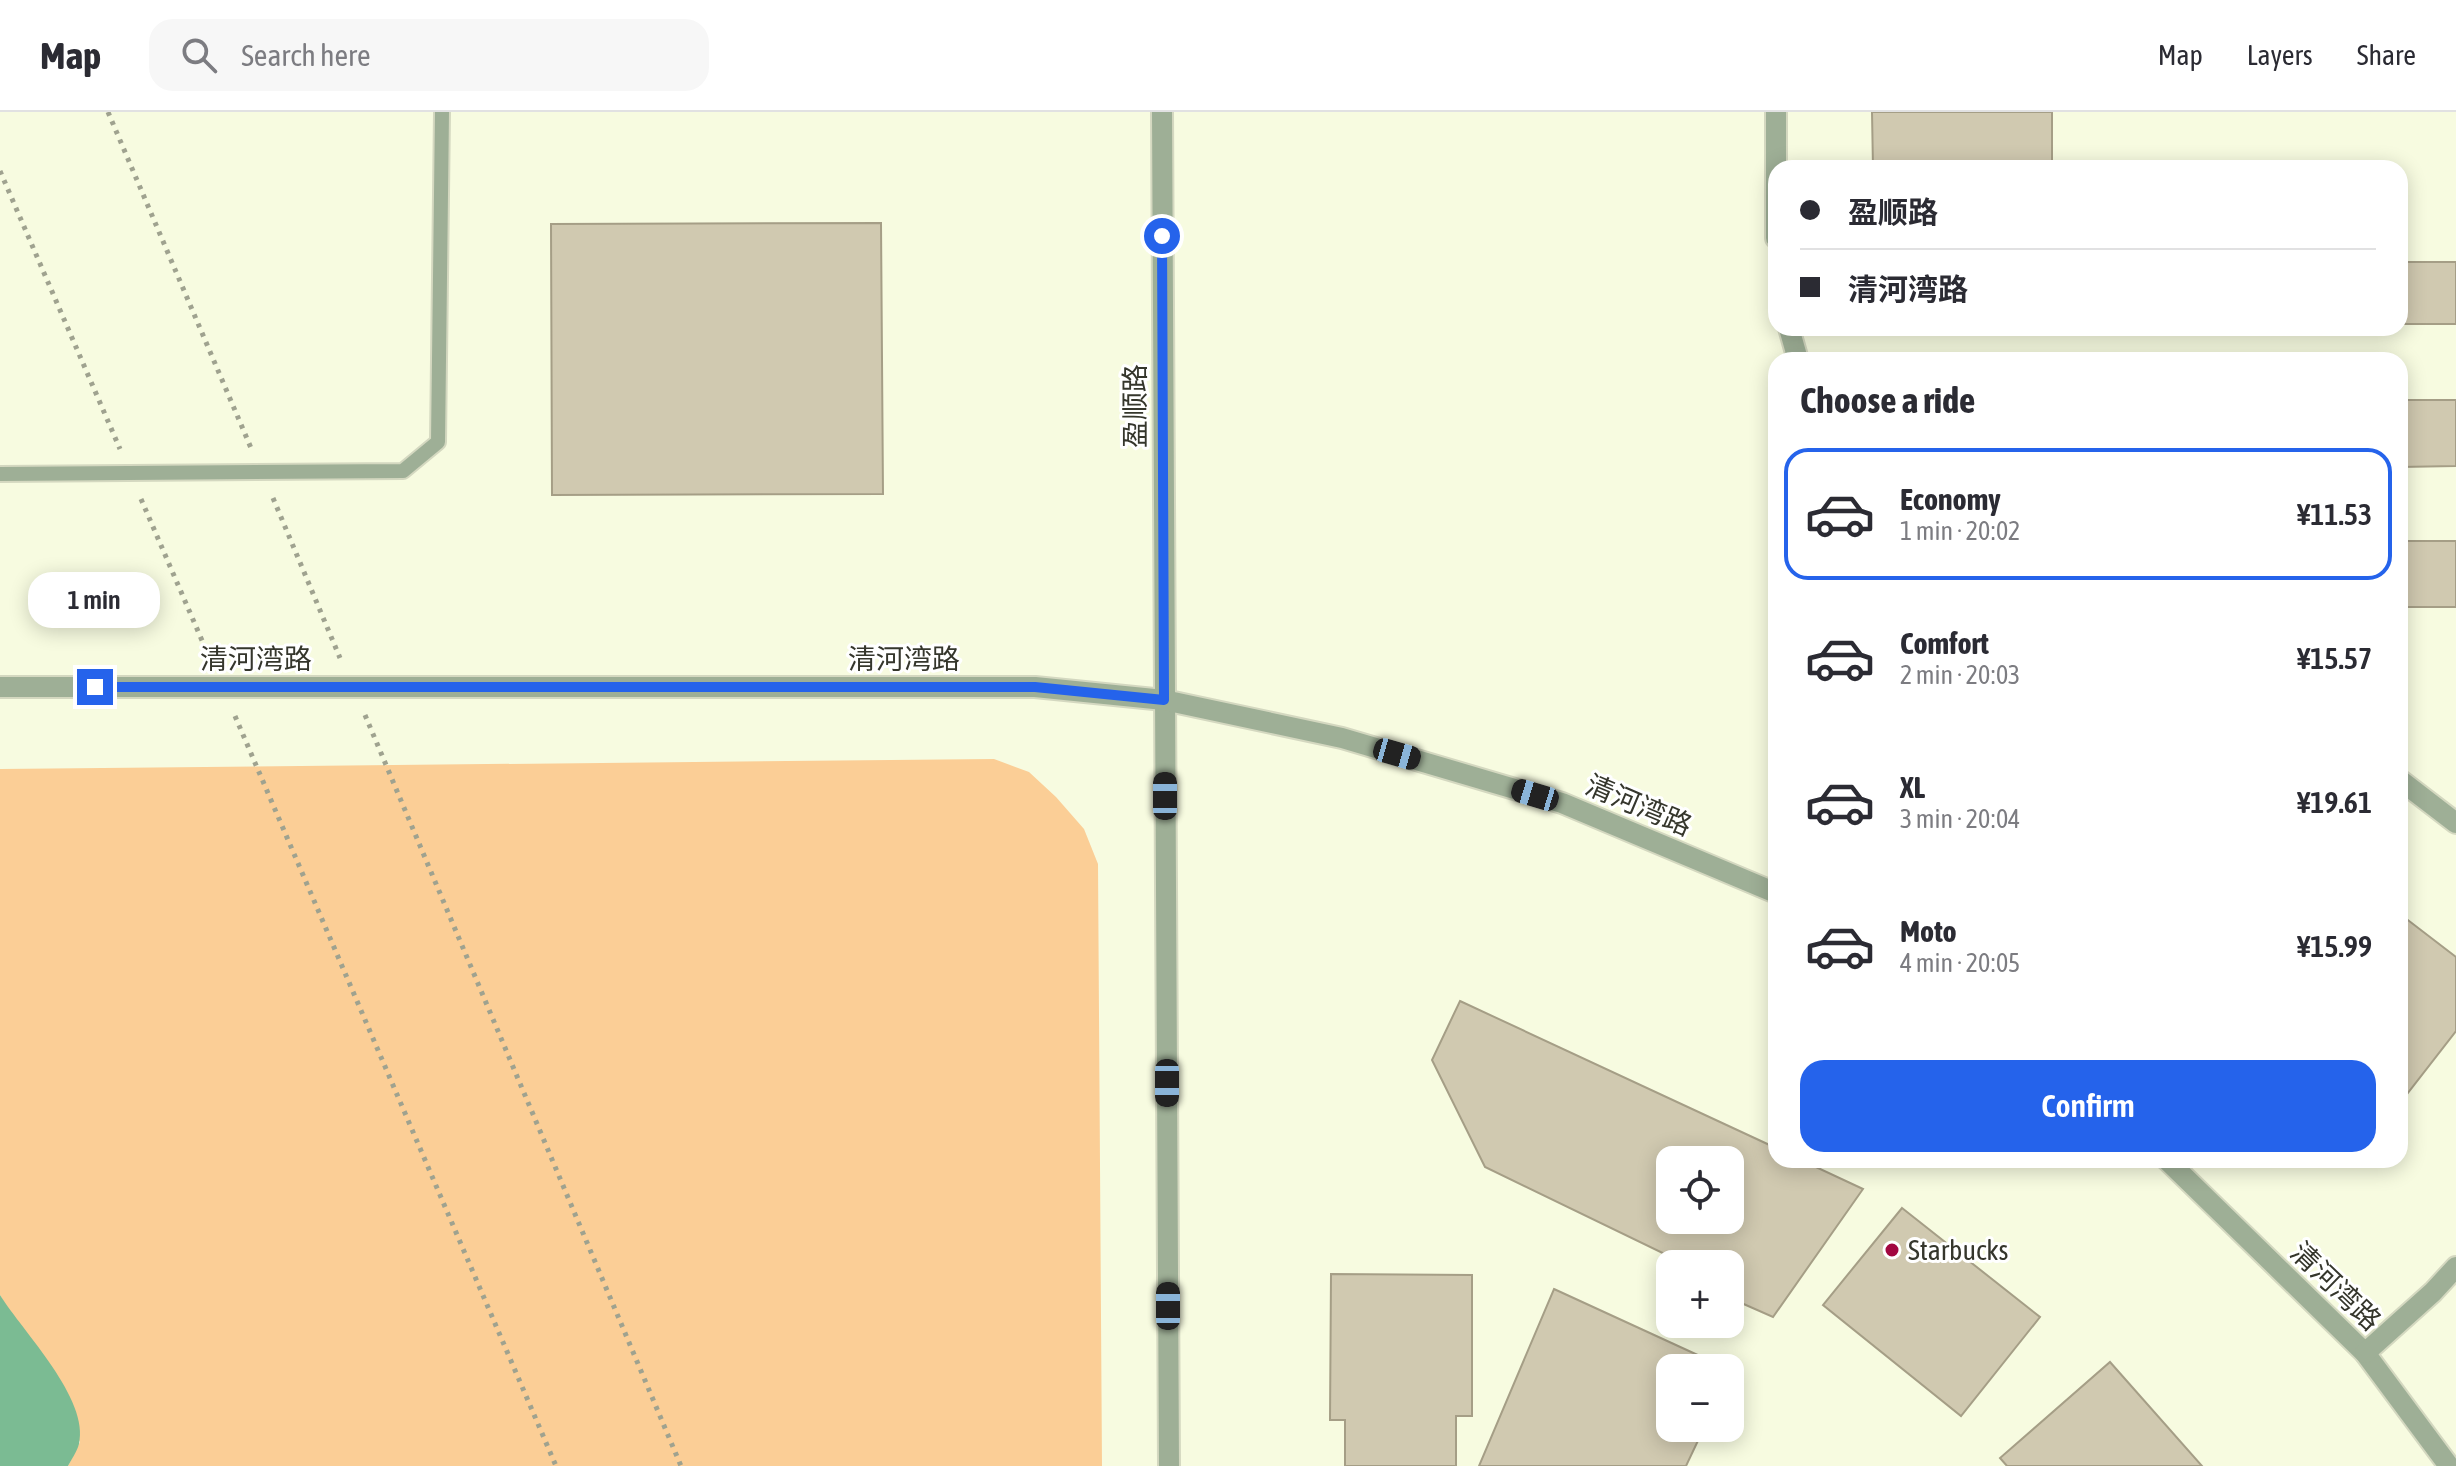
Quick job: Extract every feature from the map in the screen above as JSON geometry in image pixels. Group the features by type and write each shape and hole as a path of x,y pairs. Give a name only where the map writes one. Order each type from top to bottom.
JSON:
{"street":[{"name":"盈顺路","path":"1162,112 1169,1466"},
{"path":"1776,112 1776,160"},
{"name":"清河湾路","path":"0,687 1035,687 1164,700 1342,738 1562,803 1768,890"},
{"path":"2408,786 2456,823"},
{"name":"清河湾路","path":"2175,1168 2365,1353 2449,1466"},
{"path":"2365,1353 2456,1267"}],"lane":[{"path":"0,474 403,471 438,442 442,112"}],"path":[{"path":"108,112 681,1466"},
{"path":"0,171 556,1466"}],"shaded area":[{"path":"994,759 1029,772 1056,797 1084,829 1098,864 1102,1466 68,1466 80,1442 0,1295 0,769"},
{"path":"0,1295 52,1366 75,1407 80,1426 79,1444 68,1466 0,1466"}],"building":[{"path":"1872,112 2052,112 2052,160 1873,160"},
{"path":"881,223 883,494 552,495 551,224"},
{"path":"2408,262 2456,262 2456,324 2408,324"},
{"path":"2408,400 2456,400 2456,466 2408,467"},
{"path":"2408,541 2456,541 2456,607 2408,607"},
{"path":"2408,920 2456,957 2456,1031 2408,1093"},
{"path":"1460,1001 1768,1144 1768,1168 1818,1168 1863,1189 1773,1317 1744,1304 1744,1250 1657,1250 1485,1167 1432,1060"},
{"path":"1902,1208 2040,1317 1961,1416 1823,1305"},
{"path":"1331,1274 1472,1275 1472,1416 1456,1416 1456,1466 1345,1466 1345,1420 1330,1420"},
{"path":"1554,1289 1696,1354 1656,1354 1656,1442 1697,1442 1686,1466 1479,1466"},
{"path":"2110,1362 2202,1466 2007,1466 2000,1458"}],"place":[{"name":"Starbucks","path":"1892,1250"}],"route":[{"path":"95,687 1035,687 1164,700 1162,236"}]}
